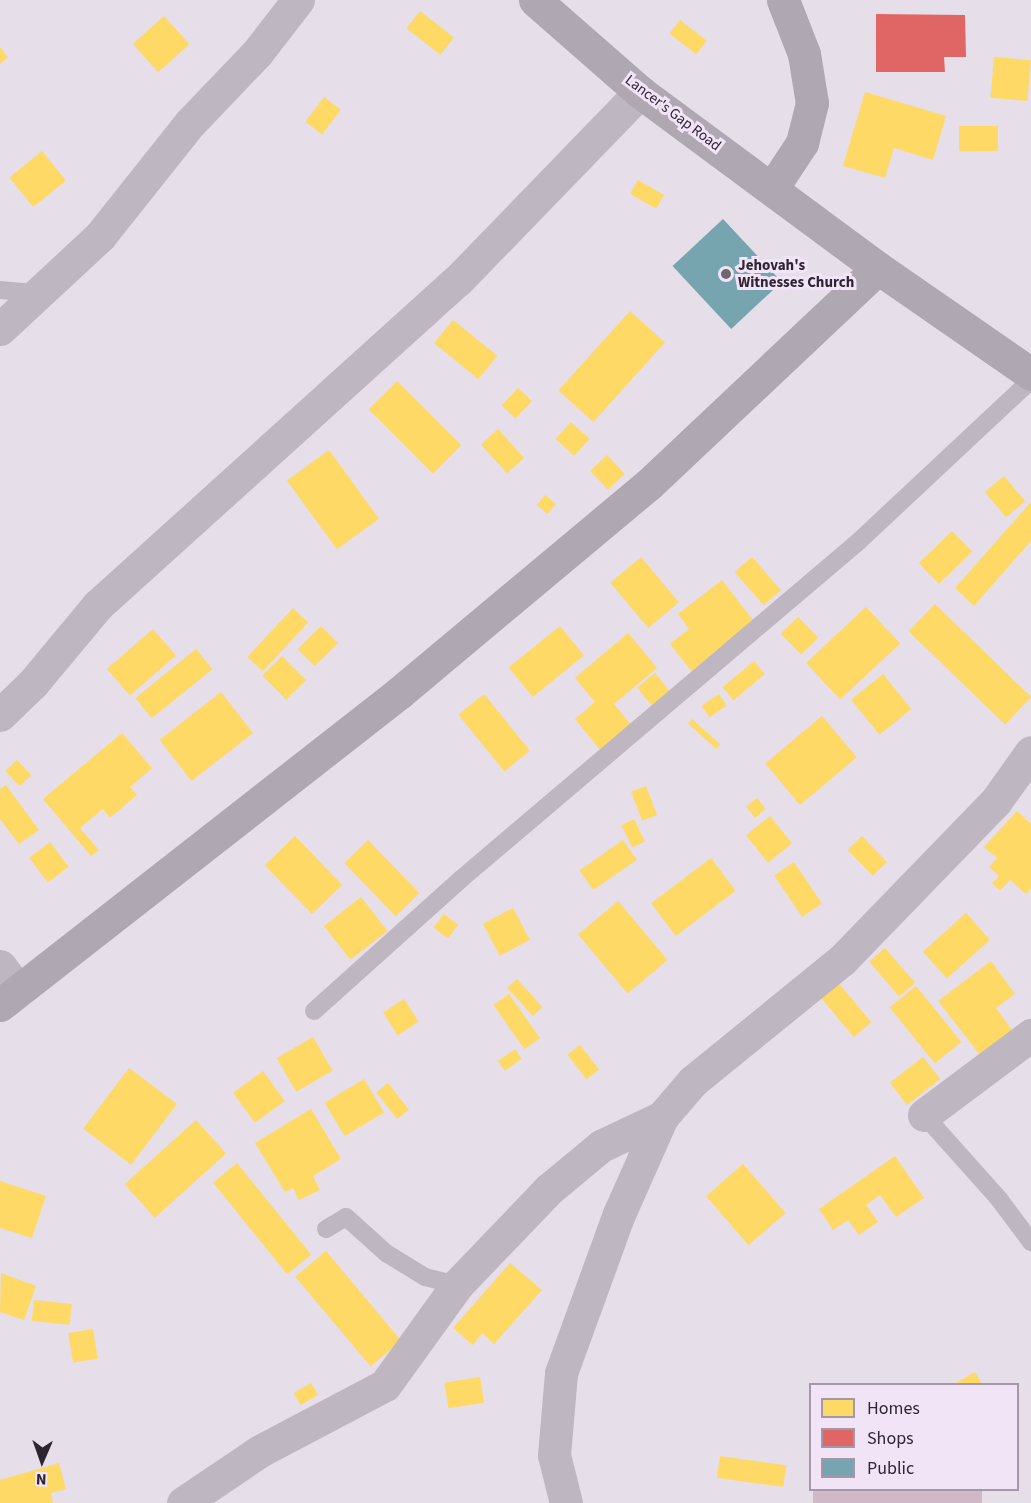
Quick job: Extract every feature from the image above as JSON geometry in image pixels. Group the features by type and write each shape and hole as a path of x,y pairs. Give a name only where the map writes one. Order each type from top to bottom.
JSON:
{"street":[{"path":"0,329 100,236 190,123 257,53 298,0"},
{"name":"Lancer's Gap Road","path":"535,0 640,92 773,187 878,268 1031,374"},
{"path":"773,187 802,144 812,103 804,54 783,0"},
{"path":"0,715 33,683 98,605 458,280 640,92"},
{"path":"6,987 399,693 648,485 878,268"},
{"path":"566,1503 554,1455 561,1373 619,1214 662,1117 693,1081 842,960 996,801 1031,753"},
{"path":"924,1114 1031,1035"},
{"path":"183,1503 228,1490 260,1451 385,1385 457,1285 548,1190 601,1146 662,1117"}],"lane":[{"path":"0,290 37,293"},
{"path":"314,1011 462,879 858,542 1031,380"},
{"path":"924,1114 999,1199 1031,1242"},
{"path":"326,1229 346,1217 396,1259 424,1277 457,1285"}],"shaded area":[{"path":"813,1491 982,1491 982,1503 813,1503"}],"building: Homes":[{"path":"420,11 454,37 440,55 406,28"},
{"path":"164,16 189,44 158,72 133,44"},
{"path":"680,20 707,41 696,54 670,33"},
{"path":"0,47 8,57 0,64"},
{"path":"994,57 1031,60 1027,101 990,98"},
{"path":"865,92 946,116 933,160 894,148 885,178 843,166"},
{"path":"324,97 341,110 322,134 305,122"},
{"path":"959,126 998,126 998,151 959,151"},
{"path":"42,151 66,181 33,207 9,177"},
{"path":"638,180 664,195 656,209 630,194"},
{"path":"630,311 665,342 593,422 558,391"},
{"path":"453,320 497,356 478,379 434,343"},
{"path":"397,381 461,445 433,474 369,409"},
{"path":"518,388 532,401 516,419 502,406"},
{"path":"571,422 590,439 574,456 556,439"},
{"path":"498,429 524,458 507,473 481,444"},
{"path":"329,450 379,519 337,549 287,481"},
{"path":"607,455 625,474 608,490 590,471"},
{"path":"1004,476 1025,501 1006,517 985,492"},
{"path":"545,495 556,504 548,514 537,505"},
{"path":"1031,502 1031,541 974,606 955,588"},
{"path":"952,531 972,552 939,584 919,563"},
{"path":"641,557 679,602 648,628 610,583"},
{"path":"752,557 781,590 764,605 735,572"},
{"path":"722,580 756,624 692,672 670,644 689,629 678,614"},
{"path":"935,604 1031,697 1005,724 909,631"},
{"path":"866,607 900,644 840,699 806,663"},
{"path":"293,608 308,622 263,671 247,657"},
{"path":"798,617 818,638 801,655 781,634"},
{"path":"321,626 338,643 315,666 298,649"},
{"path":"560,626 584,656 533,697 509,668"},
{"path":"153,629 176,655 130,695 107,669"},
{"path":"628,633 657,668 614,704 632,726 601,751 575,719 595,702 575,678"},
{"path":"196,649 212,669 152,718 135,698"},
{"path":"282,656 306,680 286,700 262,676"},
{"path":"754,661 765,674 734,700 723,687"},
{"path":"655,673 672,694 654,708 637,687"},
{"path":"883,674 911,709 879,735 851,700"},
{"path":"221,692 253,733 192,781 160,740"},
{"path":"484,694 530,751 504,771 458,715"},
{"path":"719,694 727,706 709,717 702,706"},
{"path":"822,716 857,757 800,805 765,764"},
{"path":"692,719 720,744 716,749 688,723"},
{"path":"122,733 152,768 130,787 137,795 110,818 103,809 80,828 99,850 91,856 43,799"},
{"path":"17,760 31,775 20,786 5,771"},
{"path":"6,785 39,830 19,844 0,819 0,789"},
{"path":"646,786 657,815 642,821 631,792"},
{"path":"757,798 766,809 755,818 746,807"},
{"path":"1017,811 1031,824 1031,888 1026,894 1010,880 1000,891 992,883 999,876 989,867 997,858 984,847"},
{"path":"770,816 792,843 768,863 746,836"},
{"path":"634,819 645,841 632,848 621,825"},
{"path":"295,836 342,885 312,914 265,865"},
{"path":"862,836 887,862 873,876 848,850"},
{"path":"368,840 419,893 396,916 344,863"},
{"path":"623,840 637,860 593,890 580,870"},
{"path":"50,842 69,867 48,882 29,858"},
{"path":"711,858 736,891 676,936 651,903"},
{"path":"794,862 822,903 802,917 774,875"},
{"path":"361,897 387,931 350,960 324,926"},
{"path":"618,901 667,960 628,993 578,934"},
{"path":"513,908 530,940 500,956 483,924"},
{"path":"966,913 990,940 947,979 923,952"},
{"path":"444,914 458,925 448,938 434,927"},
{"path":"885,948 915,983 899,996 869,962"},
{"path":"991,961 1015,994 996,1008 1012,1030 980,1055 938,1001"},
{"path":"517,979 542,1007 533,1016 507,988"},
{"path":"836,980 871,1022 854,1037 818,995"},
{"path":"916,986 961,1042 935,1063 890,1007"},
{"path":"509,994 540,1038 524,1049 493,1005"},
{"path":"404,999 419,1022 398,1035 383,1013"},
{"path":"313,1037 332,1071 296,1092 277,1058"},
{"path":"580,1045 599,1069 586,1079 567,1055"},
{"path":"515,1049 522,1059 505,1071 498,1061"},
{"path":"923,1057 940,1079 907,1105 890,1083"},
{"path":"129,1068 177,1104 131,1165 83,1129"},
{"path":"263,1071 285,1101 255,1123 233,1093"},
{"path":"364,1079 384,1112 345,1136 325,1103"},
{"path":"388,1083 409,1110 397,1119 376,1092"},
{"path":"311,1109 341,1159 313,1176 320,1190 299,1200 293,1188 285,1192 255,1143"},
{"path":"196,1120 226,1153 155,1218 125,1184"},
{"path":"895,1156 924,1198 896,1217 880,1195 866,1205 878,1222 859,1235 848,1220 833,1230 819,1209"},
{"path":"237,1163 311,1255 287,1274 213,1183"},
{"path":"743,1164 786,1213 749,1245 706,1196"},
{"path":"0,1181 46,1196 32,1238 0,1228"},
{"path":"326,1251 401,1341 371,1366 295,1277"},
{"path":"510,1263 542,1290 494,1344 482,1333 473,1345 453,1328"},
{"path":"1,1273 36,1286 24,1320 0,1312"},
{"path":"34,1300 72,1304 70,1325 32,1321"},
{"path":"93,1329 98,1359 73,1363 68,1333"},
{"path":"975,1372 981,1383 956,1383"},
{"path":"480,1377 484,1403 449,1408 444,1383"},
{"path":"311,1383 318,1395 301,1405 294,1393"},
{"path":"720,1456 786,1465 783,1487 717,1478"},
{"path":"59,1463 66,1489 51,1493 53,1503 0,1503 0,1480"}],"building: Shops":[{"path":"876,14 965,15 966,57 944,57 945,72 876,72"}],"building: Public":[{"name":"Jehovah's Witnesses Church","path":"723,219 782,282 731,329 673,266"}],"place":[{"name":"Jehovah's Witnesses Church","path":"726,274"}]}
